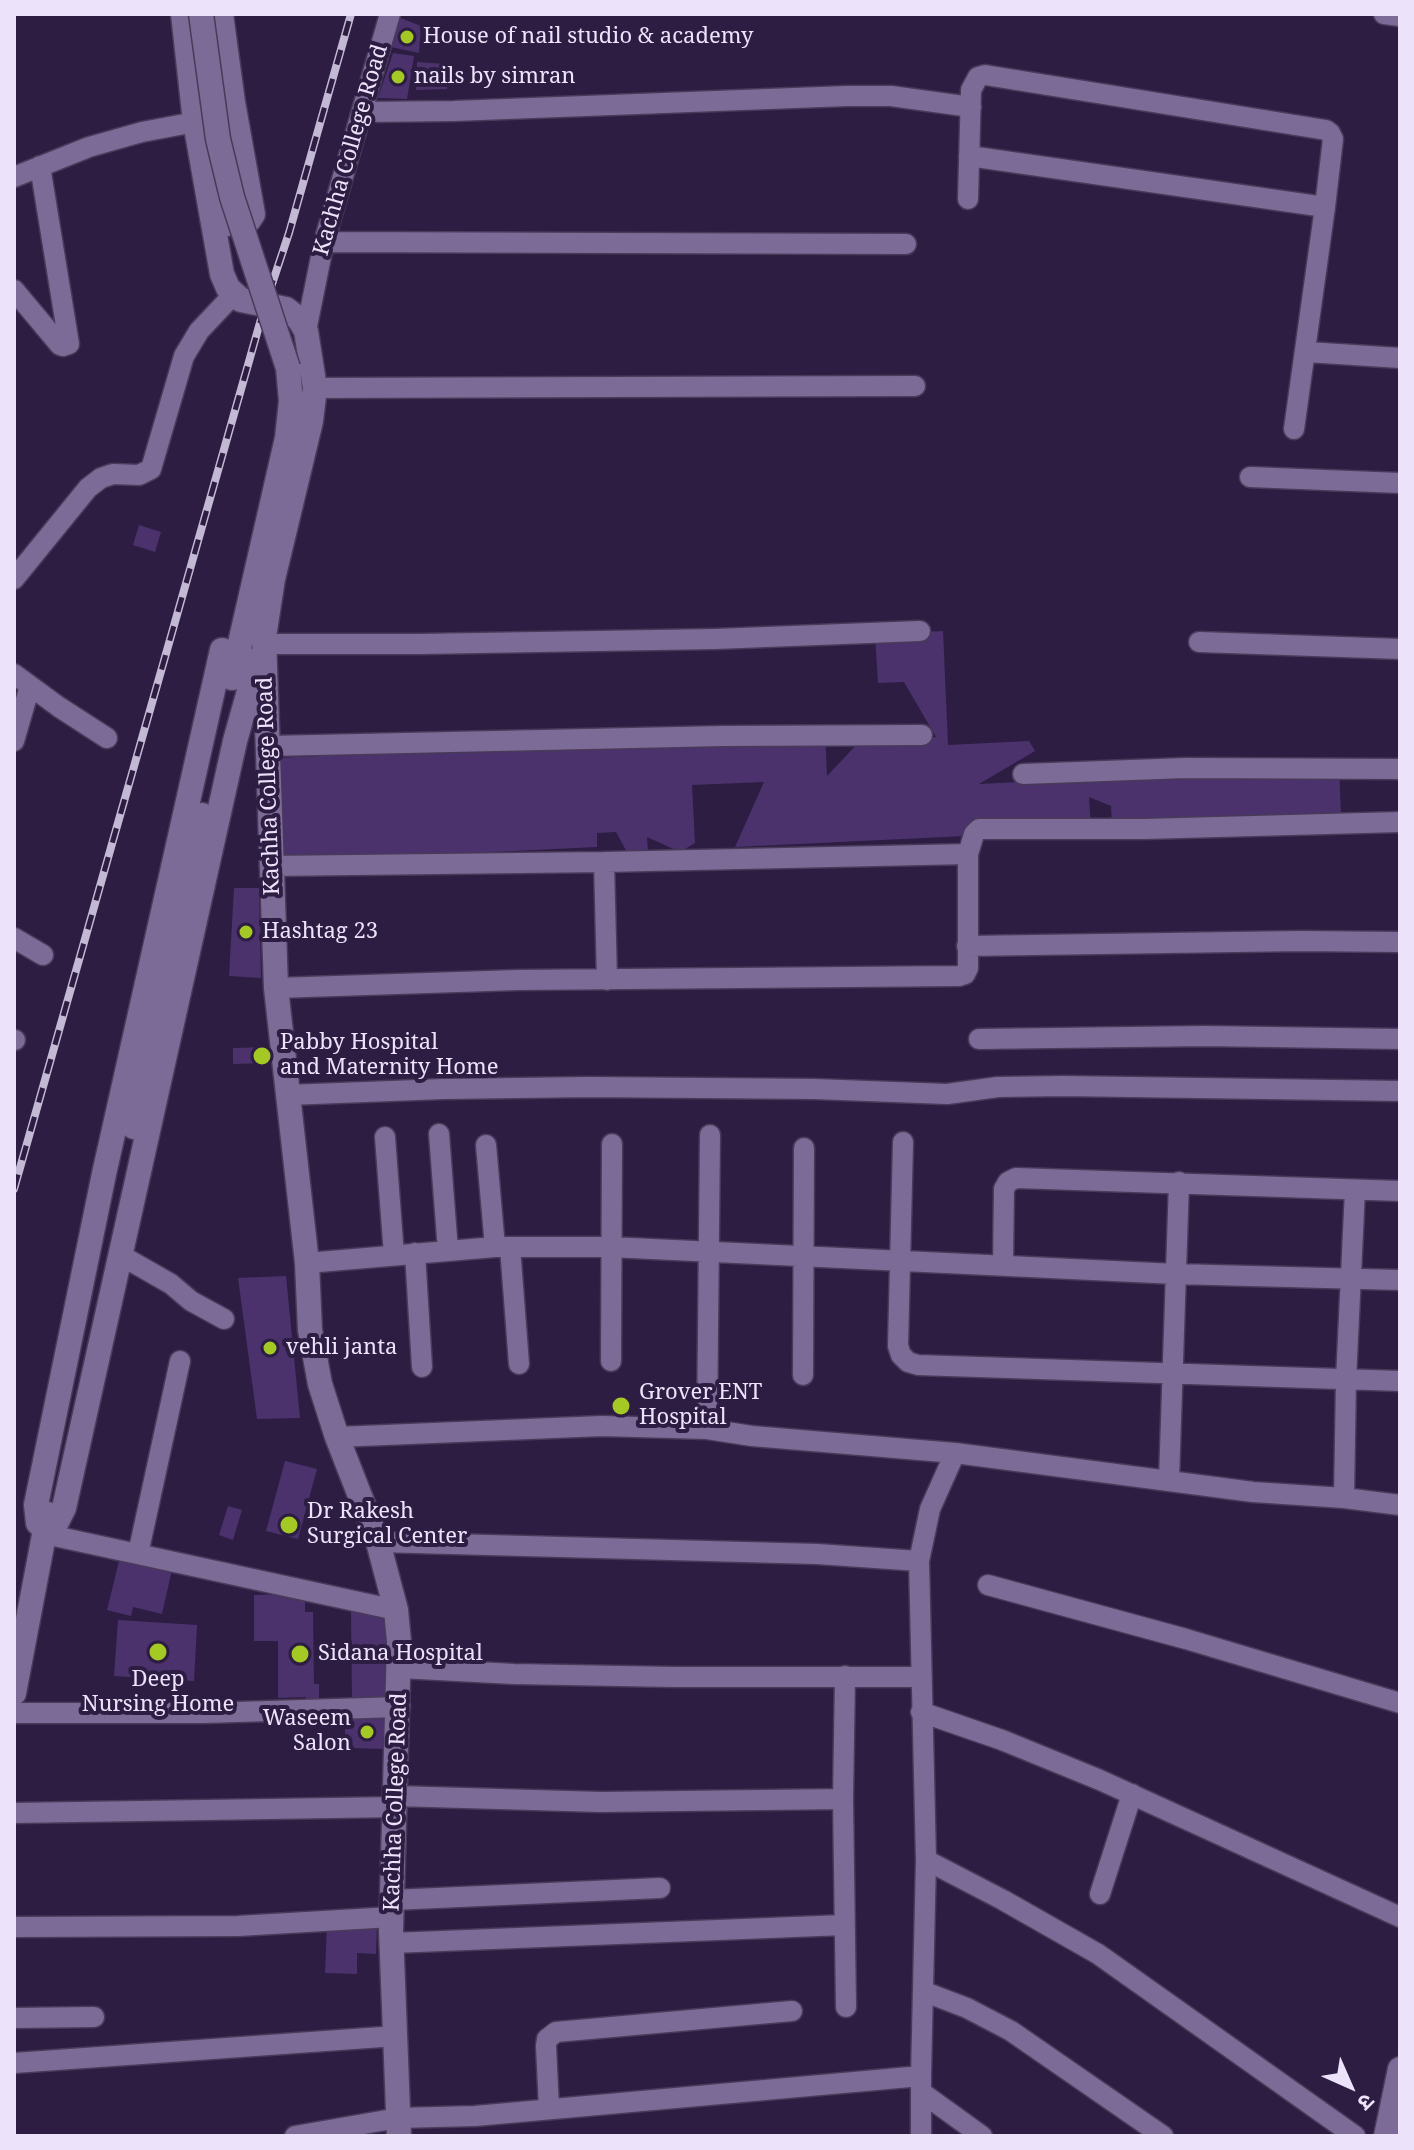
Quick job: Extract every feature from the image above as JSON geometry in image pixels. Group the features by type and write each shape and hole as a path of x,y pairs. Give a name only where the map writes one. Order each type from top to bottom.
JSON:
{"street":[{"path":"183,14 195,122 222,274 233,295 241,300 286,309 299,319 306,331"},
{"path":"14,1693 47,1524 285,449 290,413 288,368 232,197 218,139 201,14"},
{"path":"212,227 249,220 253,214 221,14"},
{"name":"Kachha College Road","path":"390,14 324,242 306,331 315,388 311,421 273,579 264,641 276,988 307,1263 310,1330 320,1384 378,1542 396,1610 400,1707 392,1943 398,2127"},
{"path":"1384,14 1400,16"},
{"path":"968,199 973,82 985,75 1326,130 1333,139 1307,352 1294,429"},
{"path":"362,112 847,96 891,96 971,107"},
{"path":"14,177 115,140 195,122"},
{"path":"969,156 1325,207"},
{"path":"14,290 60,345 69,344 40,166"},
{"path":"324,242 906,244"},
{"path":"14,579 88,488 113,474 139,475 151,469 184,356 199,331 233,295"},
{"path":"1307,352 1400,358"},
{"path":"315,388 915,386"},
{"path":"1250,477 1400,483"},
{"path":"222,650 104,1174 36,1505 38,1523 55,1526 64,1508 235,741 264,641 420,644 715,639 920,631"},
{"path":"1199,642 1400,649"},
{"path":"14,741 22,680 107,738"},
{"path":"269,746 922,735"},
{"path":"1023,774 1186,768 1400,769"},
{"path":"276,988 518,980 959,976 965,974 968,968 968,854 974,834 986,828 1067,831 1400,822"},
{"path":"270,866 968,854"},
{"path":"604,862 607,980"},
{"path":"14,938 43,955"},
{"path":"967,946 1400,942"},
{"path":"979,1039 1205,1036 1400,1039"},
{"path":"287,1095 589,1087 769,1088 947,1094 998,1087 1063,1086 1400,1091"},
{"path":"439,1134 448,1251"},
{"path":"707,1429 710,1135"},
{"path":"385,1137 394,1255"},
{"path":"903,1142 898,1346 908,1362 918,1365 1400,1381"},
{"path":"611,1361 612,1144"},
{"path":"486,1145 519,1364"},
{"path":"803,1375 804,1148"},
{"path":"1003,1265 1004,1189 1008,1182 1016,1178 1400,1191"},
{"path":"1169,1480 1179,1182"},
{"path":"1344,1498 1355,1190"},
{"path":"307,1263 502,1247 610,1247 1176,1274 1400,1280"},
{"path":"415,1253 422,1367"},
{"path":"122,1256 224,1319"},
{"path":"138,1554 180,1361"},
{"path":"337,1437 602,1426 707,1429 752,1436 955,1453 1253,1492 1400,1505"},
{"path":"921,2136 926,1860 919,1561 930,1509 955,1453"},
{"path":"47,1524 138,1554 396,1610"},
{"path":"378,1542 817,1554 919,1561"},
{"path":"988,1585 1186,1639 1400,1703"},
{"path":"400,1668 572,1675 921,1677"},
{"path":"845,1676 846,2007"},
{"path":"14,1713 233,1713 400,1707"},
{"path":"921,1712 1002,1740 1132,1794 1400,1917"},
{"path":"1100,1894 1132,1794"},
{"path":"14,1813 396,1802 843,1799"},
{"path":"926,1860 1098,1954 1355,2136"},
{"path":"14,1927 238,1926 392,1909 660,1888"},
{"path":"392,1943 844,1925"},
{"path":"925,1992 967,2008 1011,2031 1163,2136"},
{"path":"549,2108 546,2046 547,2039 556,2032 792,2011"},
{"path":"14,2018 94,2017"},
{"path":"14,2063 396,2036"},
{"path":"1391,2134 1400,2069"},
{"path":"295,2136 398,2127 476,2126 549,2108 921,2084 982,2136"}],"building":[{"name":"House of nail studio & academy","path":"398,17 421,26 419,53 391,47"},
{"name":"nails by simran","path":"393,53 414,56 407,99 378,98"},
{"path":"417,62 445,64 447,89 416,90"},
{"path":"139,525 161,532 155,552 133,545"},
{"path":"943,631 948,745 1029,741 1035,751 979,784 1339,766 1341,814 1112,825 1111,806 1089,797 1091,830 735,847 764,782 692,785 695,843 680,852 647,837 648,853 628,854 616,832 597,833 597,847 283,862 278,758 825,731 827,776 860,741 936,737 904,682 878,683 875,634"},
{"name":"Hashtag 23","path":"234,888 259,888 261,978 229,976"},
{"path":"269,1047 269,1063 233,1064 233,1048"},
{"name":"vehli janta","path":"286,1276 300,1418 257,1419 238,1278"},
{"path":"617,1398 628,1399 628,1415 617,1415"},
{"path":"285,1461 317,1469 298,1539 266,1531"},
{"path":"228,1506 242,1510 233,1540 219,1535"},
{"path":"121,1553 173,1565 162,1614 133,1607 131,1616 107,1610"},
{"path":"305,1594 305,1612 313,1612 314,1684 319,1684 319,1709 306,1709 306,1697 278,1698 278,1641 254,1641 254,1595"},
{"path":"351,1611 390,1619 392,1699 352,1699"},
{"path":"118,1620 197,1625 194,1681 114,1676"},
{"name":"Waseem Salon","path":"390,1713 388,1749 345,1748 345,1716"},
{"path":"327,1924 377,1926 376,1954 357,1953 357,1974 325,1973"}],"railway":[{"path":"14,1189 265,305 289,233 351,14"}],"place":[{"name":"House of nail studio & academy","path":"407,37"},
{"name":"nails by simran","path":"398,77"},
{"name":"Hashtag 23","path":"246,932"},
{"name":"Pabby Hospital and Maternity Home","path":"262,1056"},
{"name":"vehli janta","path":"270,1348"},
{"name":"Grover ENT Hospital","path":"621,1406"},
{"name":"Dr Rakesh Surgical Center","path":"289,1525"},
{"name":"Deep Nursing Home","path":"158,1652"},
{"name":"Sidana Hospital","path":"300,1654"},
{"name":"Waseem Salon","path":"367,1732"}]}
